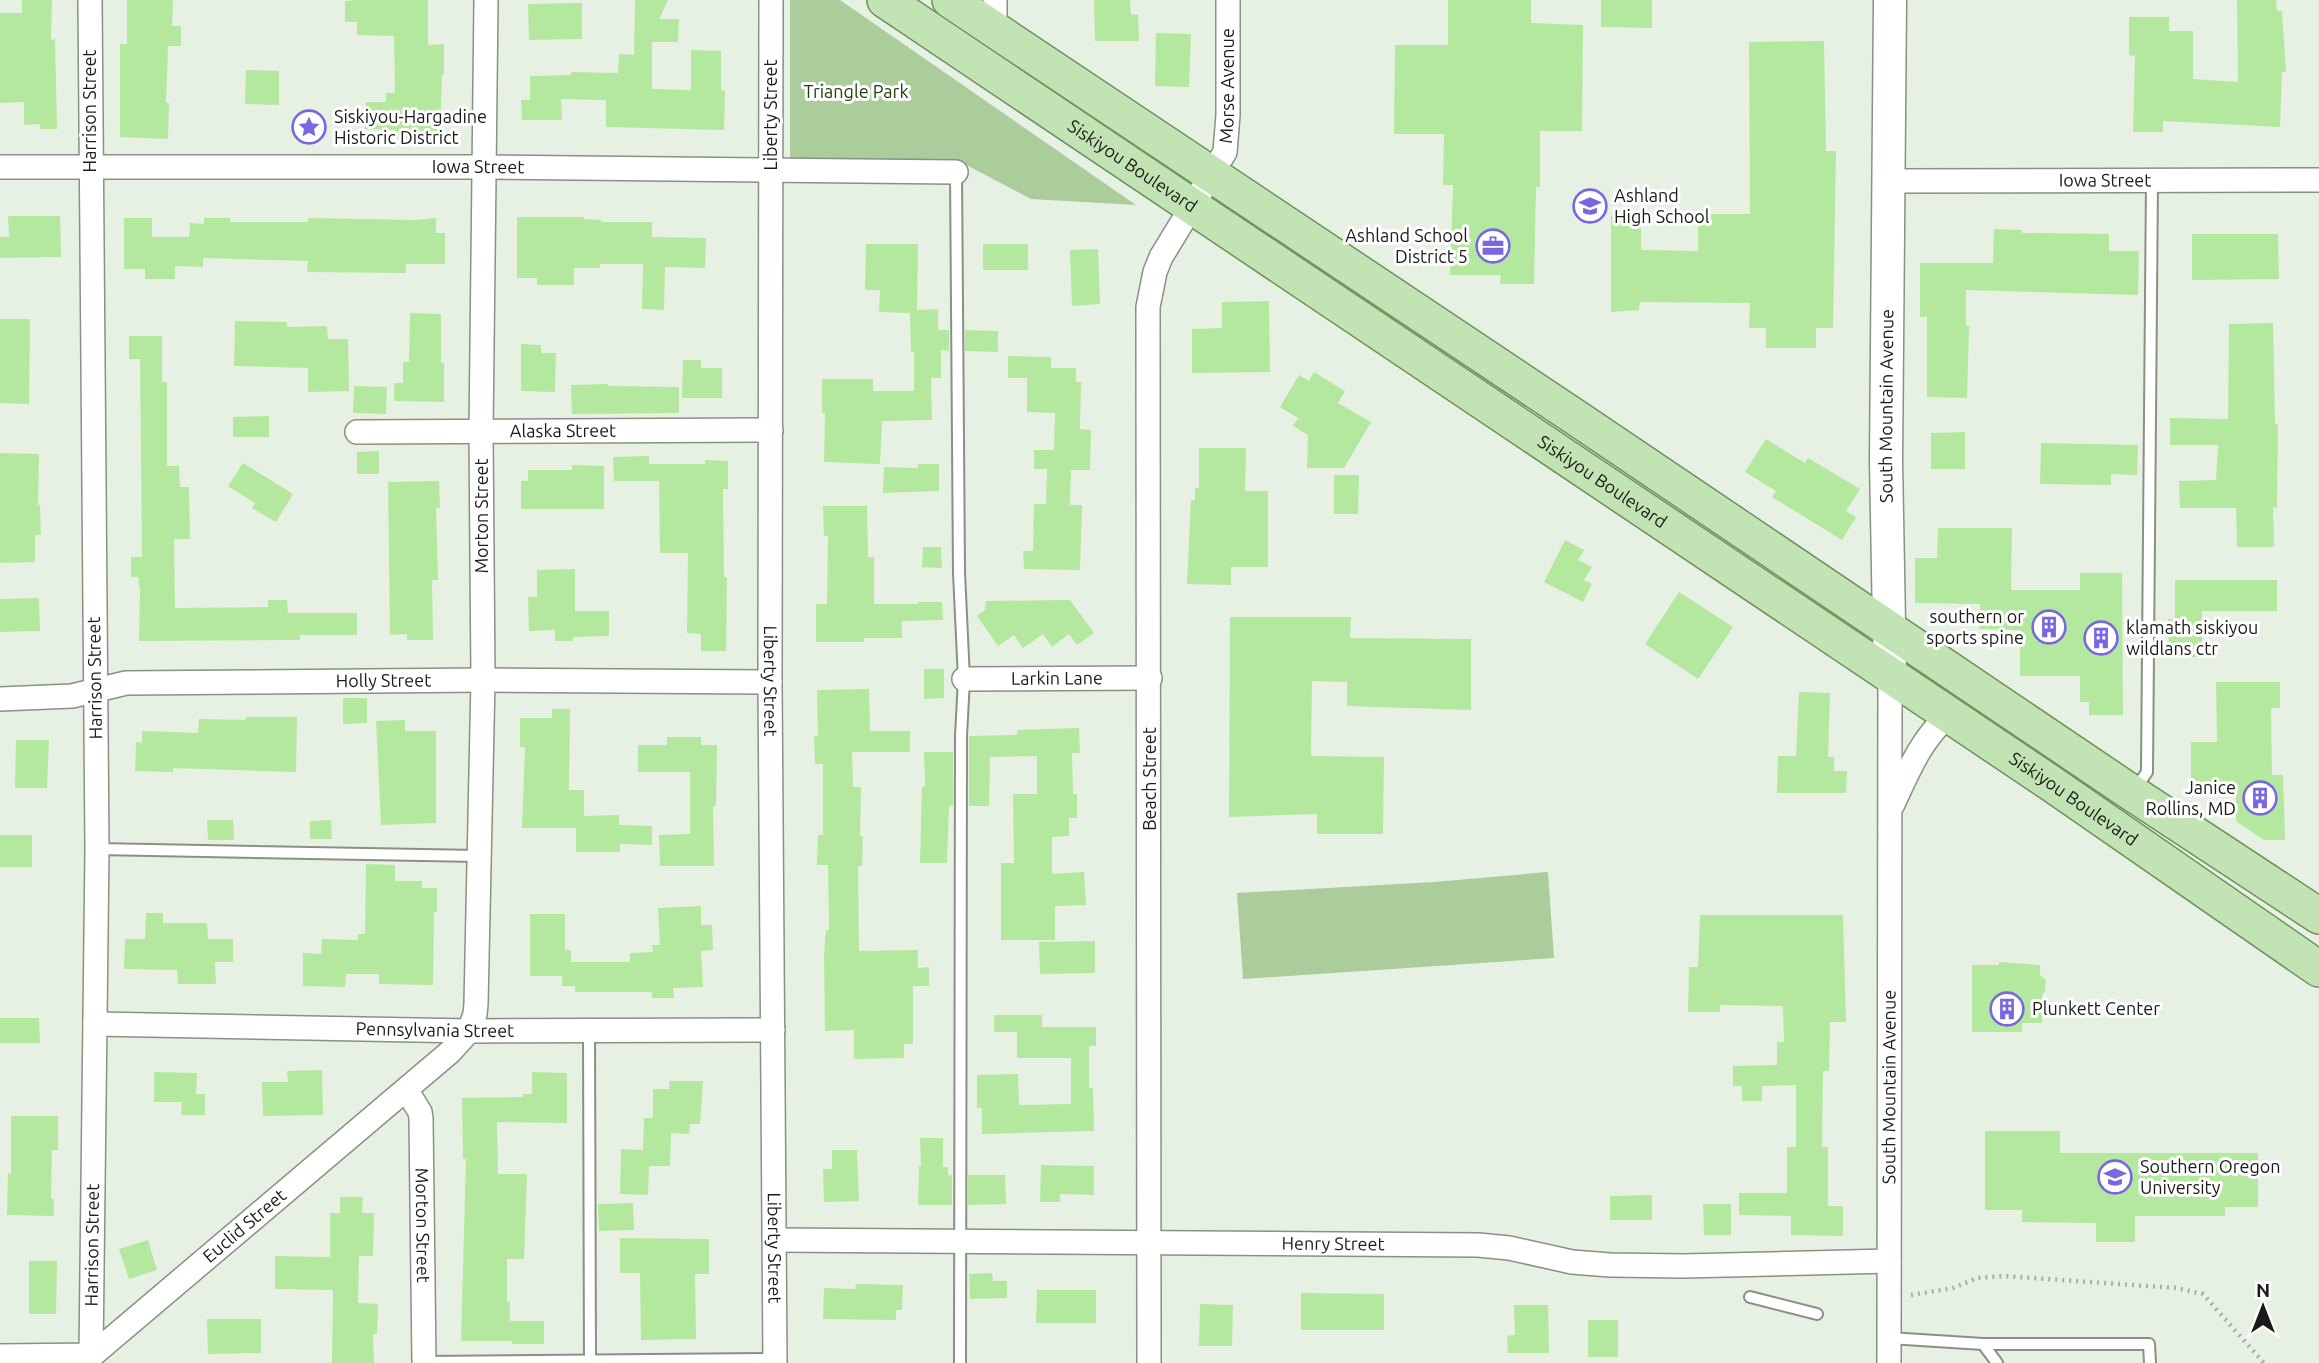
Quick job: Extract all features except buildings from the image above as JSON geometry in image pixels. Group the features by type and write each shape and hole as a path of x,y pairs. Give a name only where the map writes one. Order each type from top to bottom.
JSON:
{"main road":[{"name":"Siskiyou Boulevard","path":"885,0 2052,784 2319,969"},
{"name":"Siskiyou Boulevard","path":"950,0 995,15 1213,174 2132,793 2316,909"}],"street":[{"name":"Harrison Street","path":"87,1359 97,849 90,0"},
{"name":"Morton Street","path":"469,1031 475,1014 483,680 481,433 486,0"},
{"name":"Liberty Street","path":"771,0 770,681 775,1361"},
{"name":"Morse Avenue","path":"1193,206 1225,152 1227,141 1228,0"},
{"name":"South Mountain Avenue","path":"1889,1363 1890,677 1886,461 1891,0"},
{"name":"Iowa Street","path":"0,167 483,167 956,172"},
{"name":"Iowa Street","path":"1890,181 2319,180"},
{"name":"Beach Street","path":"1149,1363 1148,307 1161,257 1193,206"},
{"name":"Alaska Street","path":"357,432 771,430"},
{"name":"Larkin Lane","path":"964,679 1150,678"},
{"name":"Holly Street","path":"0,699 72,696 126,683 770,681"},
{"name":"South Mountain Avenue","path":"1890,810 1923,743 1948,716"},
{"name":"Pennsylvania Street","path":"95,1024 469,1031 773,1030"},
{"name":"Euclid Street","path":"87,1359 407,1091 463,1041 469,1031"},
{"name":"Morton Street","path":"407,1091 421,1118 424,1363"},
{"name":"Henry Street","path":"775,1240 1478,1245 1509,1248 1572,1262 1609,1265 1889,1261"},
{"path":"0,1356 87,1359"}],"lane":[{"path":"956,172 959,573 964,679 961,736 960,1363"},
{"path":"2132,793 2147,772 2152,180"},
{"path":"97,849 479,856"},
{"path":"589,1031 590,1362"},
{"path":"1750,1297 1817,1314"},
{"path":"1889,1338 1983,1344 2149,1344 2150,1363"},
{"path":"1983,1344 1997,1363"},
{"path":"424,1363 775,1361"}],"path":[{"path":"1910,1295 1953,1288 1977,1279 2005,1276 2176,1288 2203,1294 2264,1363"}],"green space":[{"name":"Triangle Park","path":"790,0 840,0 1136,205 1031,199 957,160 790,159"},
{"path":"1548,872 1554,958 1243,979 1237,893 1434,882"}],"place":[{"name":"Siskiyou-Hargadine Historic District","path":"309,127"},
{"name":"Ashland High School","path":"1590,206"},
{"name":"Ashland School District 5","path":"1493,246"},
{"name":"southern or sports spine","path":"2049,627"},
{"name":"klamath siskiyou wildlans ctr","path":"2101,638"},
{"name":"Janice Rollins, MD","path":"2260,798"},
{"name":"Plunkett Center","path":"2007,1009"},
{"name":"Southern Oregon University","path":"2115,1177"}]}
